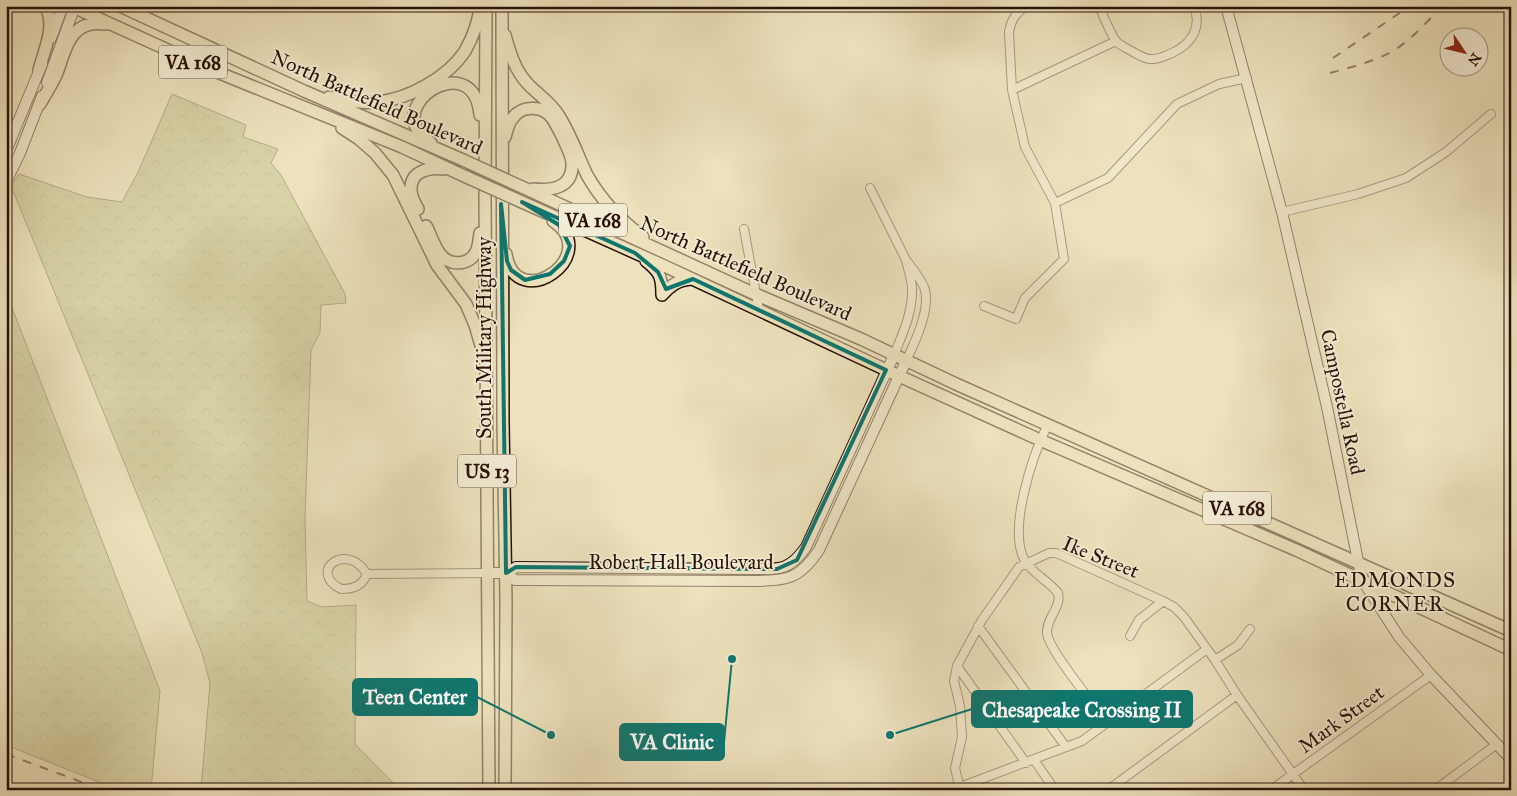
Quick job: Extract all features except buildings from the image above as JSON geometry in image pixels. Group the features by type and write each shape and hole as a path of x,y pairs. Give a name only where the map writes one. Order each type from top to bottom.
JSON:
{"main road":[{"path":"39,70 50,26 50,16 44,6"},
{"name":"North Battlefield Boulevard","path":"120,6 755,294 1358,561"},
{"path":"304,91 366,103 380,102 409,94 435,79 456,62 473,36 481,6"},
{"name":"South Military Highway","path":"486,6 485,196 489,790"},
{"name":"South Military Highway","path":"502,6 501,204 506,573 505,790"},
{"name":"North Battlefield Boulevard","path":"71,7 212,70 402,147 1040,440 1363,581"},
{"path":"40,104 56,75 66,46 72,36 89,24 110,24"},
{"path":"502,24 514,62 520,74 557,112 564,123 587,175 597,190 620,218 649,242 665,252"},
{"path":"264,72 282,89 306,100 319,114 359,139 393,175 437,265 466,304 482,347 486,369"},
{"path":"445,152 428,140 417,129 414,121 414,112 417,104 444,83 460,83 472,91 480,107 485,158"},
{"path":"501,166 508,125 513,117 520,111 528,108 537,108 545,111 552,117 566,146 572,162 572,170 569,177 558,188 550,190 522,187"},
{"path":"462,175 444,169 432,168 418,173 411,185 412,198 439,253 444,258 451,262 459,263 472,257 477,251 485,196"},
{"path":"501,204 503,235 509,266 517,276 525,280 534,281 550,274 564,261 570,246 569,238 559,225 522,202"},
{"path":"635,253 658,272 662,281 662,294 671,285 679,281 692,279"},
{"name":"VA 168","path":"1358,561 1511,631"},
{"name":"VA 168","path":"1363,581 1511,650"}],"street":[{"path":"984,306 1016,319 1025,298 1064,259 1055,203 1025,147 1012,90 1008,32 1015,16 1026,6"},
{"path":"1099,6 1116,41 1140,57 1148,59 1164,57 1182,48 1189,42 1197,23 1197,14 1194,6"},
{"name":"Campostella Road","path":"1226,6 1282,212 1327,407 1363,581 1399,637 1431,675 1511,759"},
{"path":"6,151 39,70 71,7"},
{"path":"6,182 40,104 71,7"},
{"path":"1012,90 1116,41"},
{"path":"1055,203 1108,178 1177,104 1219,84 1247,78"},
{"path":"1282,212 1358,194 1406,178 1446,152 1491,114"},
{"path":"870,188 906,260 925,288 925,312 906,361"},
{"path":"744,229 759,310"},
{"path":"894,355 909,319 911,307 912,286 906,260"},
{"name":"Robert Hall Boulevard","path":"488,573 506,573 516,568 777,569 788,566 797,560 806,547 894,355"},
{"name":"Robert Hall Boulevard","path":"506,573 515,580 753,582 776,581 800,573 809,565 819,550 906,361"},
{"path":"1048,424 1040,440 1022,498 1020,514 1022,554 1026,562 1058,593 1059,601 1048,624 1048,638 1064,664 1108,723"},
{"path":"800,573 813,547 814,531"},
{"name":"Ike Street","path":"1207,649 1087,737 960,788 955,768 962,737 960,706 954,680 957,666 978,626 1019,567 1026,562 1049,553 1056,553 1163,601 1181,613 1215,660 1237,695 1304,790"},
{"path":"340,559 353,560 363,567 367,574 363,582 357,587 341,589 332,583 327,573 334,561 340,559"},
{"path":"367,574 488,573"},
{"path":"1130,636 1139,620 1163,601"},
{"path":"978,626 1066,747"},
{"path":"1215,660 1238,646 1250,629"},
{"path":"957,666 1030,761 1055,790"},
{"name":"Mark Street","path":"1271,790 1431,675"},
{"path":"1108,790 1237,695"},
{"path":"1435,790 1497,744"}],"highlighted area":[{"path":"522,202 635,253 658,272 666,289 693,279 886,370 797,560 777,569 516,567 506,573 501,204 507,261 511,270 525,280 550,274 564,261 570,246 559,225"}],"green space":[{"path":"172,94 246,125 243,137 278,149 271,163 281,175 345,294 346,303 321,305 320,333 311,350 305,519 307,601 322,607 356,605 355,744 400,790 201,790 210,683 202,653 11,186 19,174 87,197 122,202 138,172"},
{"path":"6,292 160,691 151,790 119,790 6,745"}],"railway":[{"path":"1333,58 1410,6"},
{"path":"1330,73 1370,61 1400,47 1442,6"},
{"path":"6,754 103,790"},
{"path":"6,783 15,790"}],"place":[{"name":"VA Clinic","path":"732,659"},
{"name":"Teen Center","path":"551,735"},
{"name":"Chesapeake Crossing II","path":"890,735"}],"district":[{"name":"EDMONDS CORNER","path":"1395,592"}]}
